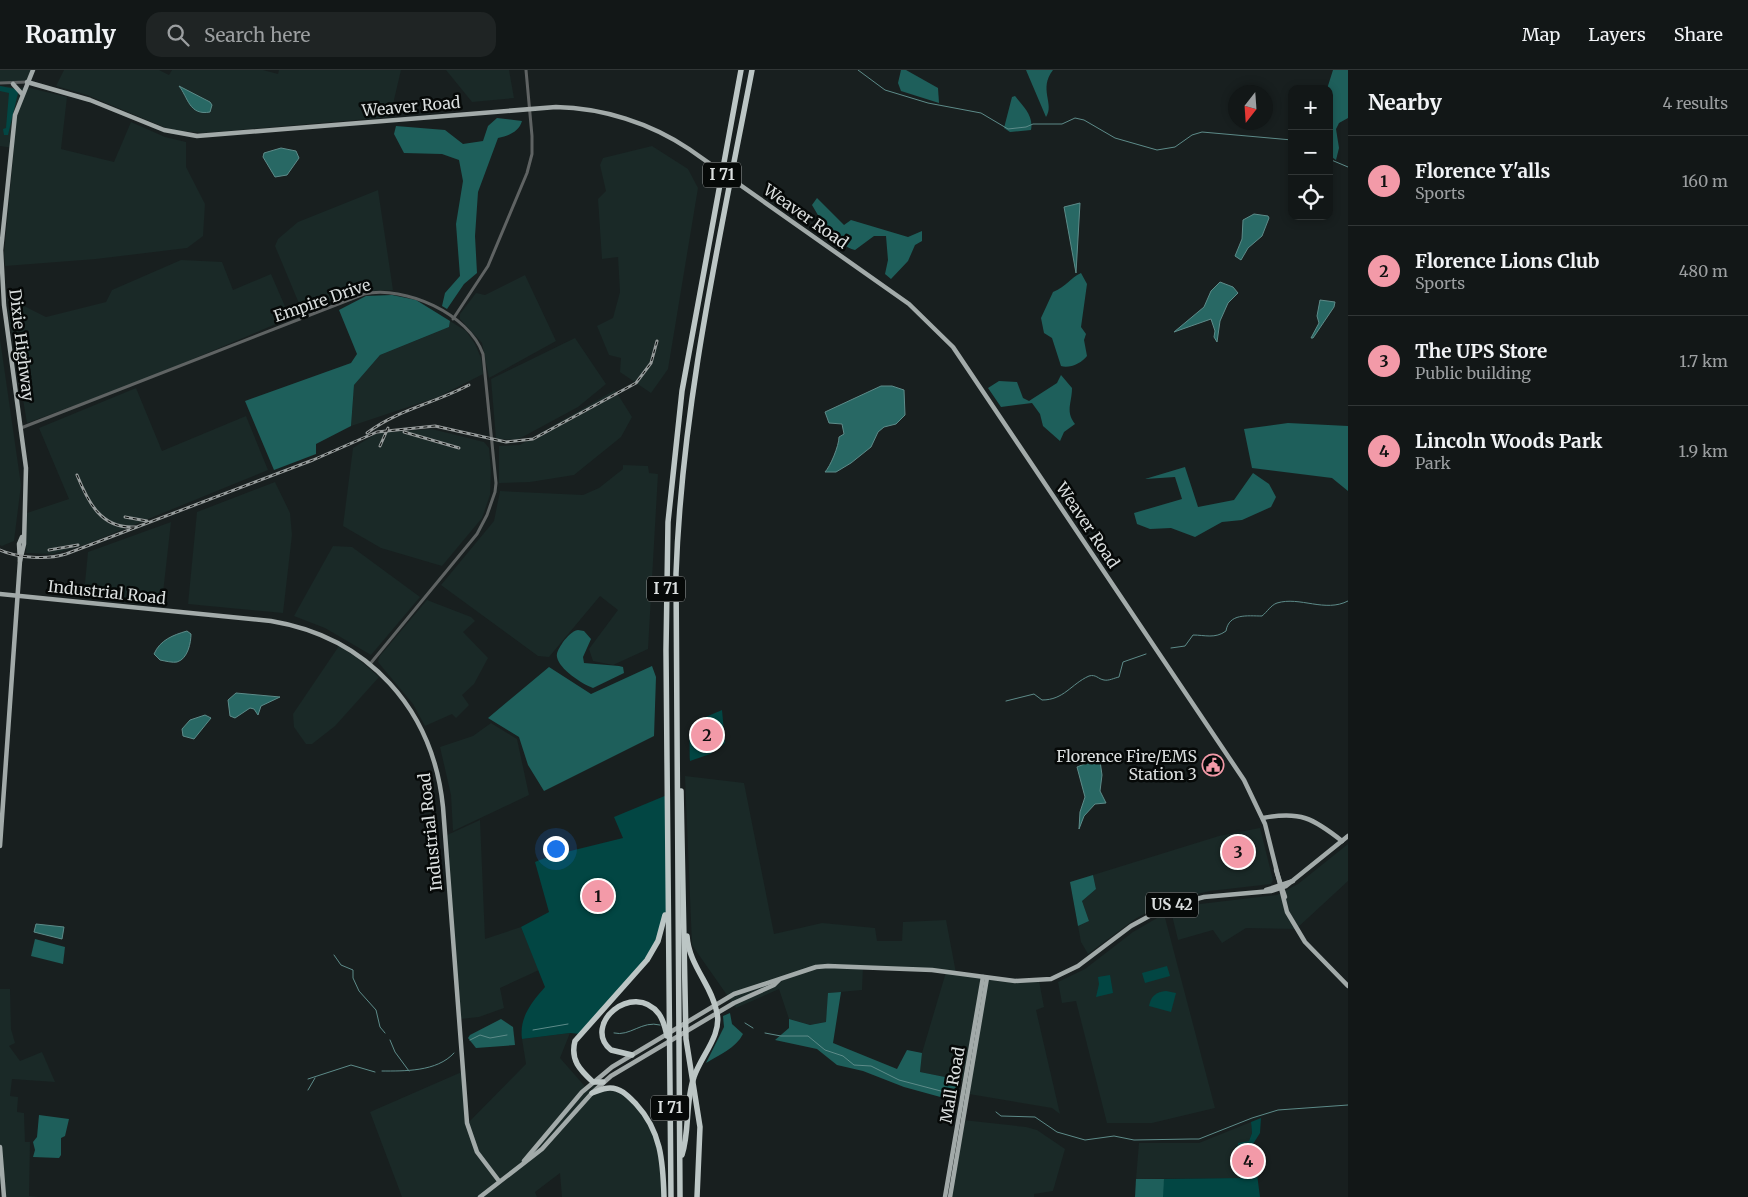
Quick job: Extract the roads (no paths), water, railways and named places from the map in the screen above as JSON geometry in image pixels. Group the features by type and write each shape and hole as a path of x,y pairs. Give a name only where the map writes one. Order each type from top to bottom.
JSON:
{"highway":[{"name":"I 71","path":"671,1197 666,574 672,472 690,344 742,70"},
{"name":"I 71","path":"680,1197 676,574 684,454 700,345 752,70"},
{"path":"677,767 681,786 686,1039 699,1116 698,1197"},
{"path":"603,1082 593,1082 575,1061 573,1052 575,1041 650,955 660,936 668,901"},
{"path":"680,1160 686,1142 690,1091 694,1077 717,1030 715,1005 690,957 684,906"},
{"path":"632,1056 611,1050 603,1038 605,1021 611,1012 623,1004 637,1002 653,1008 662,1019 669,1041"},
{"path":"592,1093 607,1088 618,1090 627,1095 649,1120 656,1134 661,1152 664,1197"}],"main road":[{"name":"Dixie Highway","path":"0,846 18,596 19,544 22,537 26,468 4,305 1,250 15,115 32,72"},
{"path":"32,72 39,85"},
{"name":"Weaver Road","path":"27,82 100,103 164,130 197,136 530,108 565,107 617,116 670,136 909,304 953,347 1240,773 1263,818 1288,913 1305,942 1348,986"},
{"path":"12,84 22,94"},
{"name":"Industrial Road","path":"0,594 283,623 329,638 370,664 397,691 411,710 425,736 437,771 444,816 467,1123 476,1152 499,1181"},
{"path":"1263,818 1287,814 1304,816 1317,822 1342,841"},
{"name":"US 42","path":"524,1161 593,1082 632,1056 742,990 816,967 837,966 932,970 1022,982 1055,978 1078,967 1140,920 1166,907 1204,897 1266,890 1293,881 1348,836"},
{"name":"Mall Road","path":"945,1197 985,977"},
{"name":"Mall Road","path":"950,1197 985,977"},
{"name":"US 42","path":"480,1197 549,1142 603,1082 717,1013 774,985 779,980"},
{"path":"0,1147 4,1197"}],"street":[{"path":"453,319 488,266 525,182 532,149 526,70"},
{"path":"0,83 27,82"},
{"name":"Empire Drive","path":"21,428 364,294 382,292 407,294 421,299 453,319 470,332 483,354 496,469 495,492 477,534 370,664"}],"waterway":[{"path":"858,70 885,90 928,103 981,113 1008,129 1026,127 1033,124 1062,124 1075,118 1084,120 1115,138 1157,150 1175,147 1192,135 1202,132 1288,140"},
{"path":"1333,161 1348,167"},
{"path":"1171,648 1185,646 1193,635 1218,635 1226,631 1228,625 1235,618 1262,616 1277,603 1295,601 1330,605 1348,601"},
{"path":"1006,701 1034,694 1042,700 1050,699 1062,695 1089,676 1106,680 1119,677 1123,662 1146,654"},
{"path":"334,955 341,965 353,970 353,978 359,991 376,1010 380,1027 385,1033"},
{"path":"745,1023 753,1028"},
{"path":"533,1030 568,1024"},
{"path":"614,1033 625,1033 647,1025 660,1025"},
{"path":"765,1033 781,1036 808,1036 825,1050 843,1056 854,1065 871,1066 899,1080 956,1095"},
{"path":"470,1040 480,1035 490,1038 507,1035"},
{"path":"390,1040 395,1052 409,1071"},
{"path":"382,1071 430,1067 439,1064 454,1053"},
{"path":"308,1079 351,1065 375,1072"},
{"path":"308,1090 315,1078"},
{"path":"996,1112 1001,1116 1035,1117 1057,1132 1085,1140 1114,1136 1134,1140 1199,1139 1278,1110 1348,1105"}],"railway":[{"path":"0,550 15,555 33,557 50,557 66,554 313,460 377,432 435,426 506,442 533,439 636,383 651,363 657,341"},
{"path":"367,433 403,412 469,385"},
{"path":"380,446 388,428"},
{"path":"404,432 459,448"},
{"path":"77,475 86,495 97,512 113,524 135,527"},
{"path":"125,517 147,521"},
{"path":"49,550 78,545"}],"place":[{"name":"Florence Lions Club","path":"707,735"},
{"name":"Florence Fire/EMS Station 3","path":"1213,765"},
{"name":"The UPS Store","path":"1238,852"},
{"name":"Florence Y'alls","path":"598,896"},
{"name":"Lincoln Woods Park","path":"1248,1161"}]}
